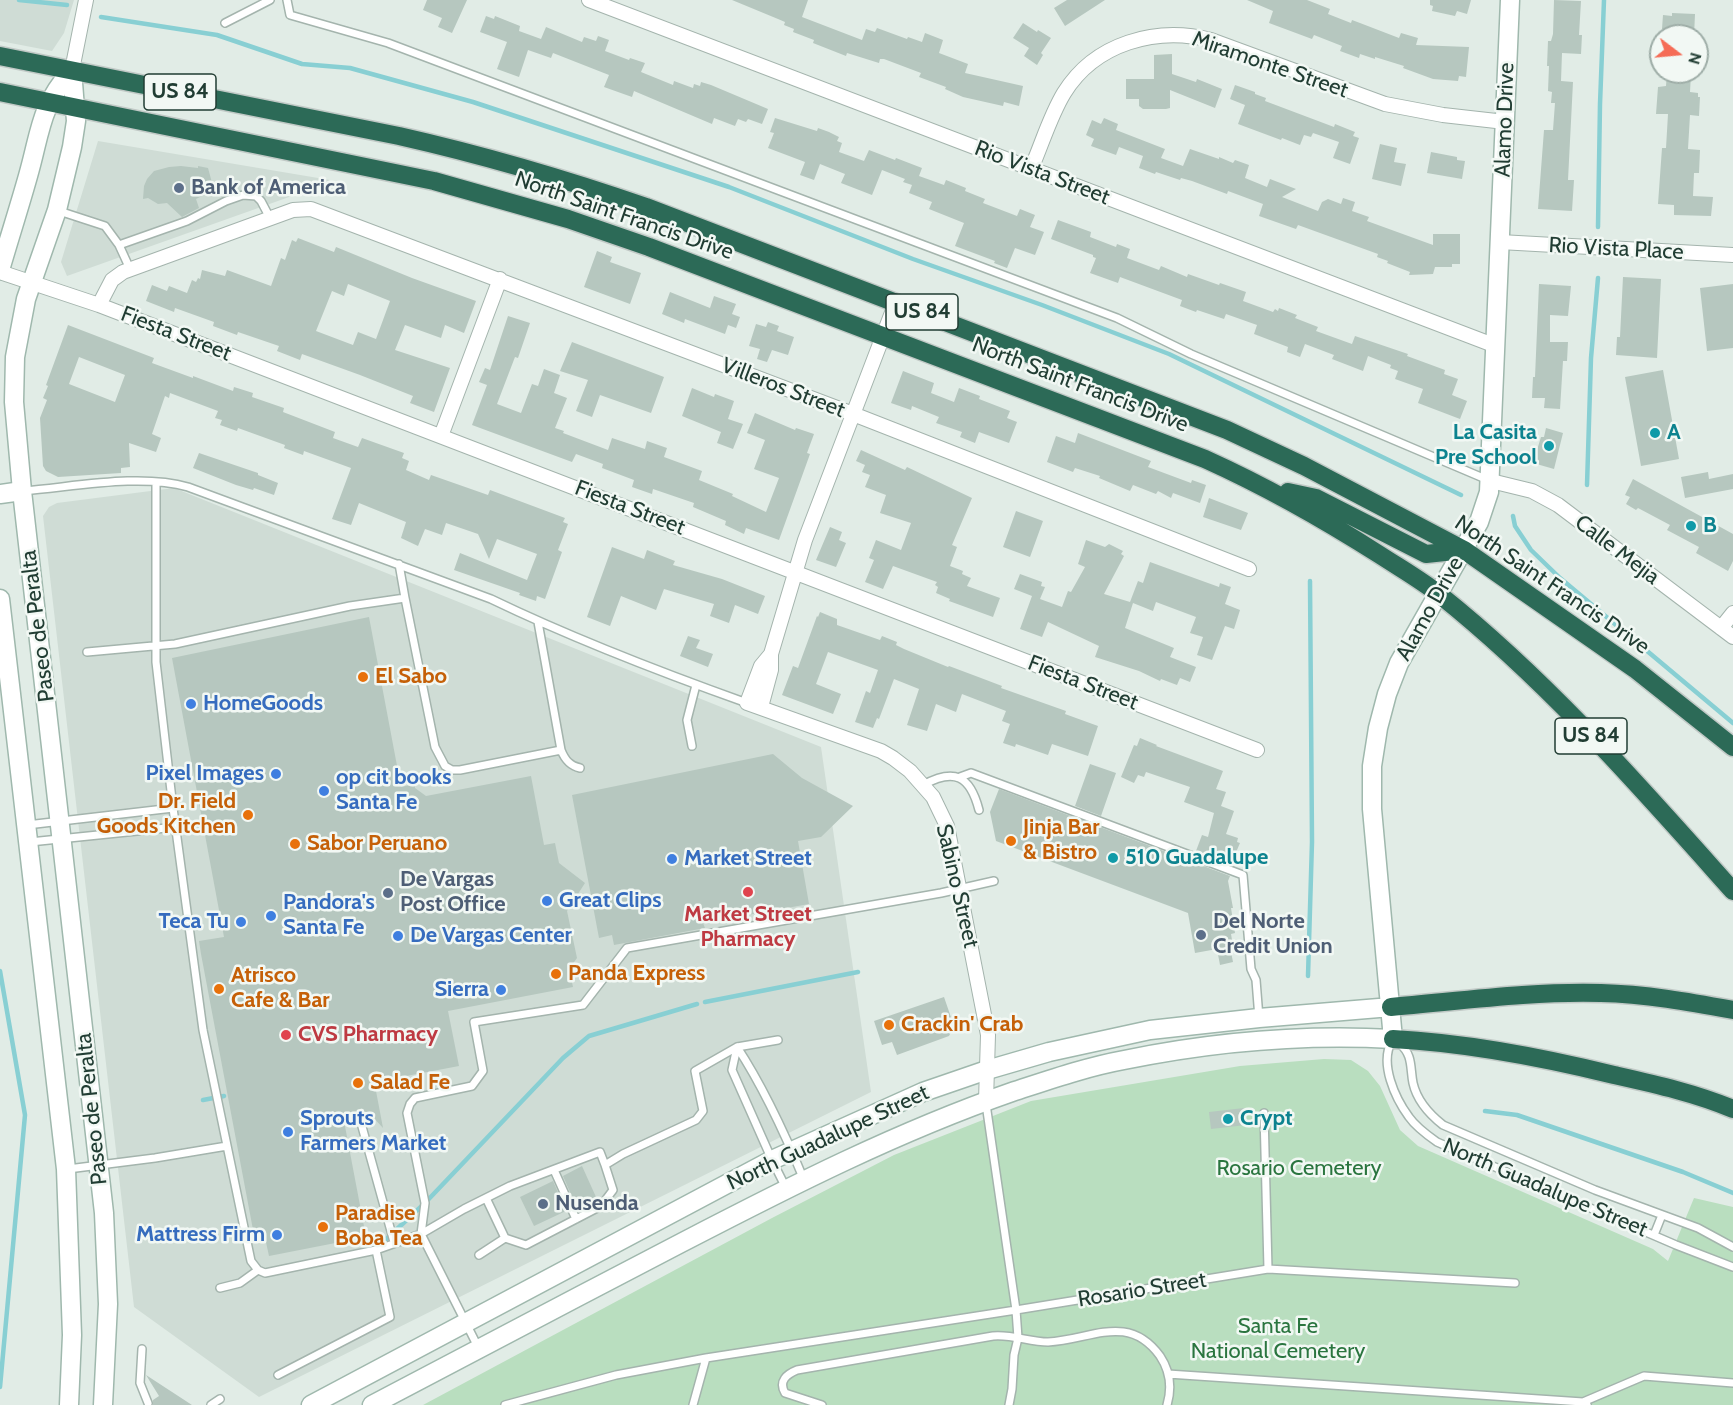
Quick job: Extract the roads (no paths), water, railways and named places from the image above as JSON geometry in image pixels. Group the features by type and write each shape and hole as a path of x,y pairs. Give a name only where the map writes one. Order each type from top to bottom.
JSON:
{"highway":[{"name":"North Saint Francis Drive","path":"0,56 399,136 533,170 646,207 1227,430 1304,466 1464,549 1635,669 1733,747"},
{"name":"North Saint Francis Drive","path":"0,92 394,172 489,195 568,219 631,240 1205,459 1265,487 1321,518 1438,593 1497,642 1547,691 1637,783 1733,891"},
{"path":"1265,487 1316,498 1426,554 1464,549"},
{"path":"1391,1007 1542,994 1602,993 1690,1002 1733,1010"},
{"path":"1393,1039 1469,1046 1565,1063 1690,1094 1733,1109"}],"main road":[{"name":"Alamo Drive","path":"1393,1039 1373,832 1372,766 1381,711 1392,679 1406,650 1482,518 1488,501 1491,482 1510,0"},
{"path":"0,271 29,174 40,124 49,101 72,69"},
{"name":"Paseo de Peralta","path":"72,69 74,136 57,210 21,316 14,368 14,402 22,491 99,1165 106,1245 108,1304 104,1404"},
{"path":"0,494 22,491"},
{"name":"Paseo de Peralta","path":"0,599 66,1169 72,1335 69,1405"},
{"name":"North Guadalupe Street","path":"310,1405 772,1160 922,1092 1049,1052 1150,1030 1391,1007"},
{"name":"North Guadalupe Street","path":"372,1405 787,1188 934,1121 986,1101 1050,1079 1123,1060 1221,1044 1328,1037 1393,1039"}],"street":[{"path":"72,69 86,0"},
{"name":"Rio Vista Street","path":"589,0 1496,346"},
{"name":"Miramonte Street","path":"1031,170 1063,94 1081,71 1112,48 1153,36 1181,34 1211,40 1385,104 1443,115 1505,122"},
{"name":"Villeros Street","path":"270,218 299,208 317,210 853,414 1249,569"},
{"path":"99,305 112,280 130,269 270,218"},
{"name":"Rio Vista Place","path":"1500,242 1733,255"},
{"name":"Fiesta Street","path":"0,271 99,305 1257,750"},
{"path":"441,436 500,279"},
{"path":"754,705 771,670 771,654 795,571 896,302"},
{"name":"Calle Mejia","path":"1491,482 1532,491 1558,505 1733,637"},
{"path":"1721,628 1733,613"},
{"name":"Sabino Street","path":"754,705 881,751 910,771 933,797 947,826 988,1035 986,1101"}],"lane":[{"path":"225,23 270,0"},
{"path":"287,0 290,15 388,43 1117,318 1191,354 1491,482"},
{"path":"120,245 187,221 243,195 256,196 270,218"},
{"path":"57,210 105,226 120,245 130,269"},
{"path":"156,482 155,646 173,808 203,1030 251,1261 258,1270 266,1273 376,1250 421,1234 486,1198 600,1152 613,1190 601,1206 526,1245 505,1238 486,1198"},
{"path":"22,491 156,482 175,483 399,564 490,599 538,622 696,685 754,705"},
{"path":"399,564 432,736 440,758 446,766 452,770 459,770 561,750"},
{"path":"87,652 175,644 350,606 405,598"},
{"path":"538,622 561,750 564,759 580,768"},
{"path":"692,746 687,720 696,685"},
{"path":"923,785 936,778 948,775 960,777 971,773 1243,875 1251,969 1256,980 1259,1018"},
{"path":"960,777 971,789 979,810"},
{"path":"27,834 61,830 173,808"},
{"path":"27,834 61,830 176,827"},
{"path":"479,1348 421,1234 425,1203 407,1113 415,1098 472,1086 477,1080 483,1071 474,1022 583,1005 627,948 960,890 994,881"},
{"name":"North Guadalupe Street","path":"1733,1247 1698,1228 1560,1176 1443,1125 1427,1111 1421,1102 1413,1084 1409,1054 1393,1039 1389,1045 1387,1060 1395,1091 1409,1117 1429,1136 1447,1147 1733,1267"},
{"path":"605,1165 623,1154 696,1120 704,1111 695,1071 737,1047 778,1040"},
{"path":"737,1047 749,1065 792,1150 804,1180"},
{"path":"737,1047 732,1070 787,1188"},
{"path":"986,1101 1016,1311 1018,1338 1014,1354 1009,1405"},
{"path":"1264,1113 1268,1269"},
{"path":"361,1123 394,1242"},
{"path":"66,1169 227,1146"},
{"path":"554,1170 576,1220"},
{"path":"1653,1235 1662,1215"},
{"path":"480,1255 505,1238"},
{"path":"278,1375 390,1317 376,1250"},
{"name":"Rosario Street","path":"505,1405 616,1375 706,1358 1016,1311 1268,1269 1515,1282"},
{"path":"220,1288 240,1283 258,1270"},
{"path":"822,1405 785,1393 782,1384 784,1379 797,1370 993,1336 1053,1341 1114,1330 1125,1331 1142,1338 1166,1365 1170,1389 1167,1405"},
{"path":"142,1349 140,1383 148,1403"},
{"path":"693,1405 706,1358"},
{"path":"1168,1374 1585,1404 1644,1376 1733,1383"},
{"path":"211,1405 220,1399"}],"waterway":[{"path":"19,0 67,5"},
{"path":"1598,227 1604,0"},
{"path":"101,17 217,35 302,64 350,68 473,102 729,187 913,259 1169,354 1461,495"},
{"path":"1587,485 1591,358 1598,278"},
{"path":"1513,516 1515,526 1531,550 1560,578 1733,723"},
{"path":"1308,976 1312,842 1310,581"},
{"path":"0,971 25,1115 0,1387"},
{"path":"705,1002 858,972"},
{"path":"383,1242 425,1203 563,1058 589,1036 697,1004"},
{"path":"203,1100 224,1096"},
{"path":"1485,1111 1517,1115 1683,1172 1733,1193"}],"place":[{"name":"Bank of America","path":"179,188"},
{"name":"A","path":"1655,433"},
{"name":"La Casita Pre School","path":"1549,446"},
{"name":"B","path":"1691,526"},
{"name":"El Sabo","path":"363,677"},
{"name":"HomeGoods","path":"191,704"},
{"name":"Pixel Images","path":"276,774"},
{"name":"op cit books Santa Fe","path":"324,791"},
{"name":"Dr. Field Goods Kitchen","path":"248,815"},
{"name":"Jinja Bar & Bistro","path":"1011,841"},
{"name":"Sabor Peruano","path":"295,844"},
{"name":"510 Guadalupe","path":"1113,858"},
{"name":"Market Street","path":"672,859"},
{"name":"Market Street Pharmacy","path":"748,892"},
{"name":"De Vargas Post Office","path":"388,893"},
{"name":"Great Clips","path":"547,901"},
{"name":"Pandora's Santa Fe","path":"271,916"},
{"name":"Teca Tu","path":"241,922"},
{"name":"Del Norte Credit Union","path":"1201,935"},
{"name":"De Vargas Center","path":"398,936"},
{"name":"Panda Express","path":"556,974"},
{"name":"Atrisco Cafe & Bar","path":"219,989"},
{"name":"Sierra","path":"501,990"},
{"name":"Crackin' Crab","path":"889,1025"},
{"name":"CVS Pharmacy","path":"286,1035"},
{"name":"Salad Fe","path":"358,1083"},
{"name":"Crypt","path":"1228,1119"},
{"name":"Sprouts Farmers Market","path":"288,1132"},
{"name":"Nusenda","path":"543,1204"},
{"name":"Paradise Boba Tea","path":"323,1227"},
{"name":"Mattress Firm","path":"277,1235"}],"park label":[{"name":"Rosario Cemetery","path":"1299,1169"},
{"name":"Santa Fe National Cemetery","path":"1278,1340"}]}
